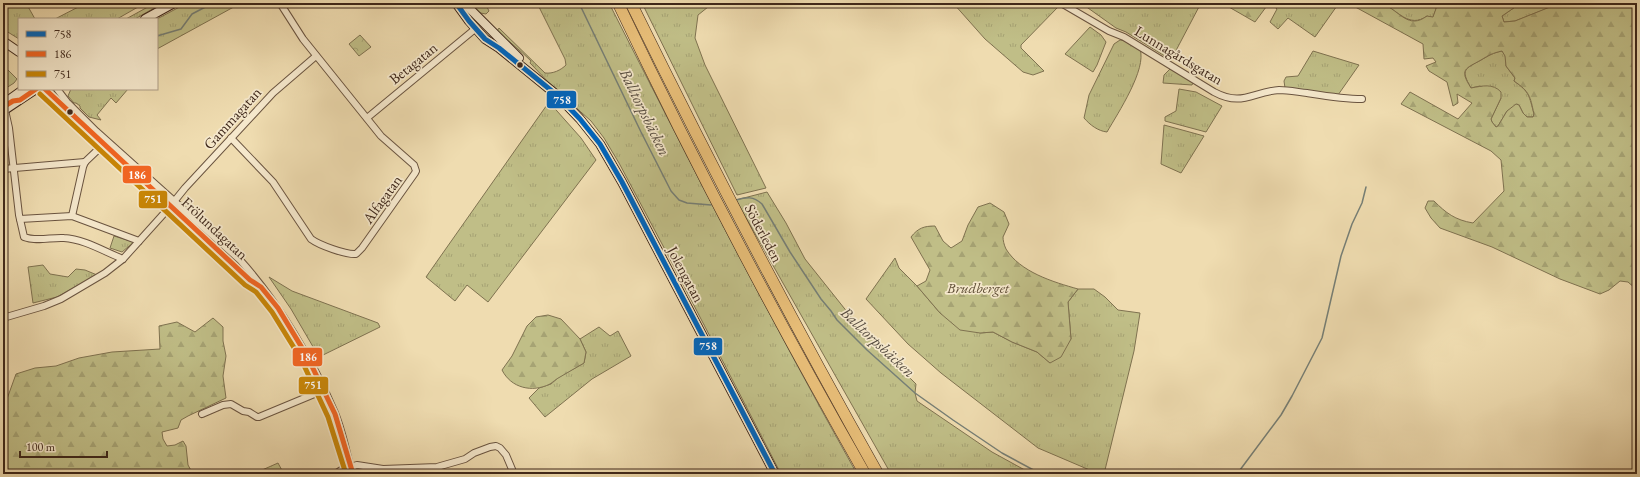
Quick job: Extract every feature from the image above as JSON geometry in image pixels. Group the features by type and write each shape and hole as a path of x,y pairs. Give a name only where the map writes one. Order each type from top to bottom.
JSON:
{"highway":[{"name":"Söderleden","path":"618,3 752,268 865,474"},
{"name":"Söderleden","path":"631,3 753,246 878,474"}],"street":[{"path":"147,18 174,3"},
{"name":"Alfagatan","path":"231,138 273,182 311,239 318,243 350,254 356,254 368,240 414,177 416,170 411,162 386,142 303,39 280,3"},
{"name":"Jolengatan","path":"456,3 485,39 558,96 587,127 611,163 775,474"},
{"name":"Jolengatan","path":"464,3 482,23 554,90 558,96"},
{"name":"Lunnagårdsgatan","path":"1061,3 1109,31 1124,37 1228,99 1244,98 1269,91 1281,90 1344,99 1362,99"},
{"name":"Betagatan","path":"367,118 476,29"},
{"path":"3,41 18,51"},
{"name":"Gammagatan","path":"3,318 44,306 61,299 105,273 123,259 273,92 316,56"},
{"path":"4,108 23,90"},
{"path":"4,108 34,90"},
{"name":"Frölundagatan","path":"46,90 106,142 172,204 240,260 255,277 284,317 324,390 336,414 350,466"},
{"name":"Frölundagatan","path":"58,90 67,102 106,142"},
{"path":"4,108 9,128 18,215 23,235 27,239 65,238 80,242 123,259"},
{"path":"72,216 83,167 106,142"},
{"path":"3,168 79,161 86,162"},
{"path":"20,219 72,216 140,241"},
{"path":"202,414 223,405 231,404 243,411 250,412 256,417 260,417 324,390"},
{"path":"335,474 350,466 357,465 383,469 437,466 465,459 474,453 496,446 504,452 514,474"}],"green space":[{"path":"11,3 26,3 34,18 18,18 18,38 3,29 3,13"},
{"path":"86,3 145,3 119,18 57,18"},
{"path":"155,3 163,3 137,18 128,18"},
{"path":"187,3 241,3 158,48 158,18"},
{"path":"467,3 485,3 489,11 486,14 475,12"},
{"path":"537,3 609,3 730,240 857,474 781,474 670,259 604,138 591,121 553,87 530,63 531,61 523,53 497,31 499,28 545,73 554,72 562,68 566,65 565,59"},
{"path":"642,3 713,3 698,15 695,38 705,65 766,188 737,195"},
{"path":"953,3 1052,3 1058,7 1021,45 1021,48 1044,71 1033,75 1023,72 985,39"},
{"path":"1081,3 1201,3 1171,60 1126,32 1116,28"},
{"path":"1222,3 1269,3 1255,22"},
{"path":"1270,3 1339,3 1315,37 1288,18 1278,29 1270,22 1277,9"},
{"path":"1348,3 1380,3 1389,7 1404,18 1414,21 1420,20 1427,16 1433,17 1438,3 1521,3 1502,16 1504,22 1515,21 1555,5 1550,3 1637,3 1637,290 1628,282 1620,281 1609,290 1600,294 1560,279 1492,247 1440,228 1431,218 1425,208 1428,201 1434,201 1456,218 1473,223 1504,191 1501,160 1491,151 1401,104 1410,92 1458,119 1472,103 1457,94 1458,103 1453,106 1447,82 1429,71 1426,66 1436,62 1433,58 1424,59 1423,44","holes":["1502,51 1505,56 1506,66 1515,78 1514,81 1523,88 1528,95 1534,114 1533,117 1527,117 1519,105 1516,104 1507,111 1496,127 1491,119 1501,98 1501,92 1491,86 1471,88 1467,82 1465,73 1468,68 1491,54"]},
{"path":"1381,3 1438,3 1433,18 1427,16 1415,20 1404,17"},
{"path":"1521,3 1550,3 1556,5 1515,21 1504,22 1502,16"},
{"path":"1090,27 1101,35 1106,42 1093,72 1065,54"},
{"path":"360,35 371,47 359,56 349,44"},
{"path":"1120,40 1126,41 1140,49 1141,58 1136,79 1107,132 1094,127 1084,118 1089,95 1114,44"},
{"path":"1313,51 1359,65 1338,95 1285,88 1284,81 1286,77 1298,76"},
{"path":"1502,51 1506,56 1506,66 1515,78 1514,81 1523,88 1528,95 1534,114 1533,117 1527,117 1519,105 1507,111 1496,127 1491,119 1501,98 1480,86 1471,88 1465,73 1468,68 1491,54"},
{"path":"3,65 17,79 14,83 3,90"},
{"path":"1172,67 1194,81 1192,85 1163,83 1164,75"},
{"path":"1179,89 1196,92 1222,106 1206,132 1165,121 1165,117 1176,111"},
{"path":"71,90 127,90 116,103 111,98 97,115 101,120 89,117 80,108 80,106 74,103 68,96"},
{"path":"549,102 581,138 596,160 488,302 467,285 455,301 426,277"},
{"path":"1164,125 1204,136 1181,173 1161,164"},
{"path":"767,192 786,223 805,259 860,328 916,384 915,393 917,401 992,452 1032,474 891,474 736,200"},
{"name":"Brudberget","path":"990,203 1004,212 1009,224 1003,238 1006,249 1012,257 1028,270 1038,275 1078,289 1068,302 1071,339 1061,357 1050,363 1037,352 1012,342 993,332 980,333 960,330 940,313 917,286 926,281 930,270 911,237 916,231 928,226 935,226 943,241 951,248 962,241 968,225 978,207"},
{"path":"114,236 134,242 122,252 110,248"},
{"path":"895,258 899,268 940,313 980,333 993,332 1012,342 1037,352 1050,363 1071,339 1068,302 1078,289 1094,289 1105,297 1118,310 1140,313 1134,351 1104,474 1099,474 1038,448 941,373 908,344 866,299"},
{"path":"43,265 50,274 68,277 76,269 85,270 97,275 57,297 33,303 28,267"},
{"path":"269,277 292,291 378,323 380,327 319,357 291,309"},
{"path":"548,315 561,319 580,339 586,352 584,363 543,387 529,388 516,385 502,370 512,356 527,326 536,317"},
{"path":"213,318 223,327 223,341 226,356 223,376 226,398 181,420 178,428 162,432 163,439 167,446 175,445 183,441 186,446 188,465 193,474 3,474 3,410 16,374 35,368 56,366 79,358 112,352 160,349 159,326 177,322 195,332"},
{"path":"599,327 610,336 618,331 631,356 592,379 545,417 529,398 539,388 551,384 559,377 584,363 586,352 580,339"},
{"path":"278,463 284,474 253,474"}],"waterway":[{"path":"158,36 181,29 192,14 213,3"},
{"name":"Balltorpsbäcken","path":"579,3 671,191 679,200 687,203 711,205"},
{"path":"1237,474 1281,415 1322,338 1341,256 1352,224 1362,203 1366,187"},
{"name":"Balltorpsbäcken","path":"736,200 750,198 762,204 790,252 821,299 837,320 867,350 915,393 1002,453 1041,474"}],"transit line":[{"name":"758","path":"456,3 485,39 499,48 558,96 580,119 600,144 622,182 775,474"},
{"name":"186","path":"3,107 13,101 20,100 35,90"},
{"name":"186","path":"46,90 250,280 261,287 278,308 307,356 335,414 353,474"},
{"name":"751","path":"40,94 245,285 256,292 272,312 301,359 328,417 346,474"}]}
